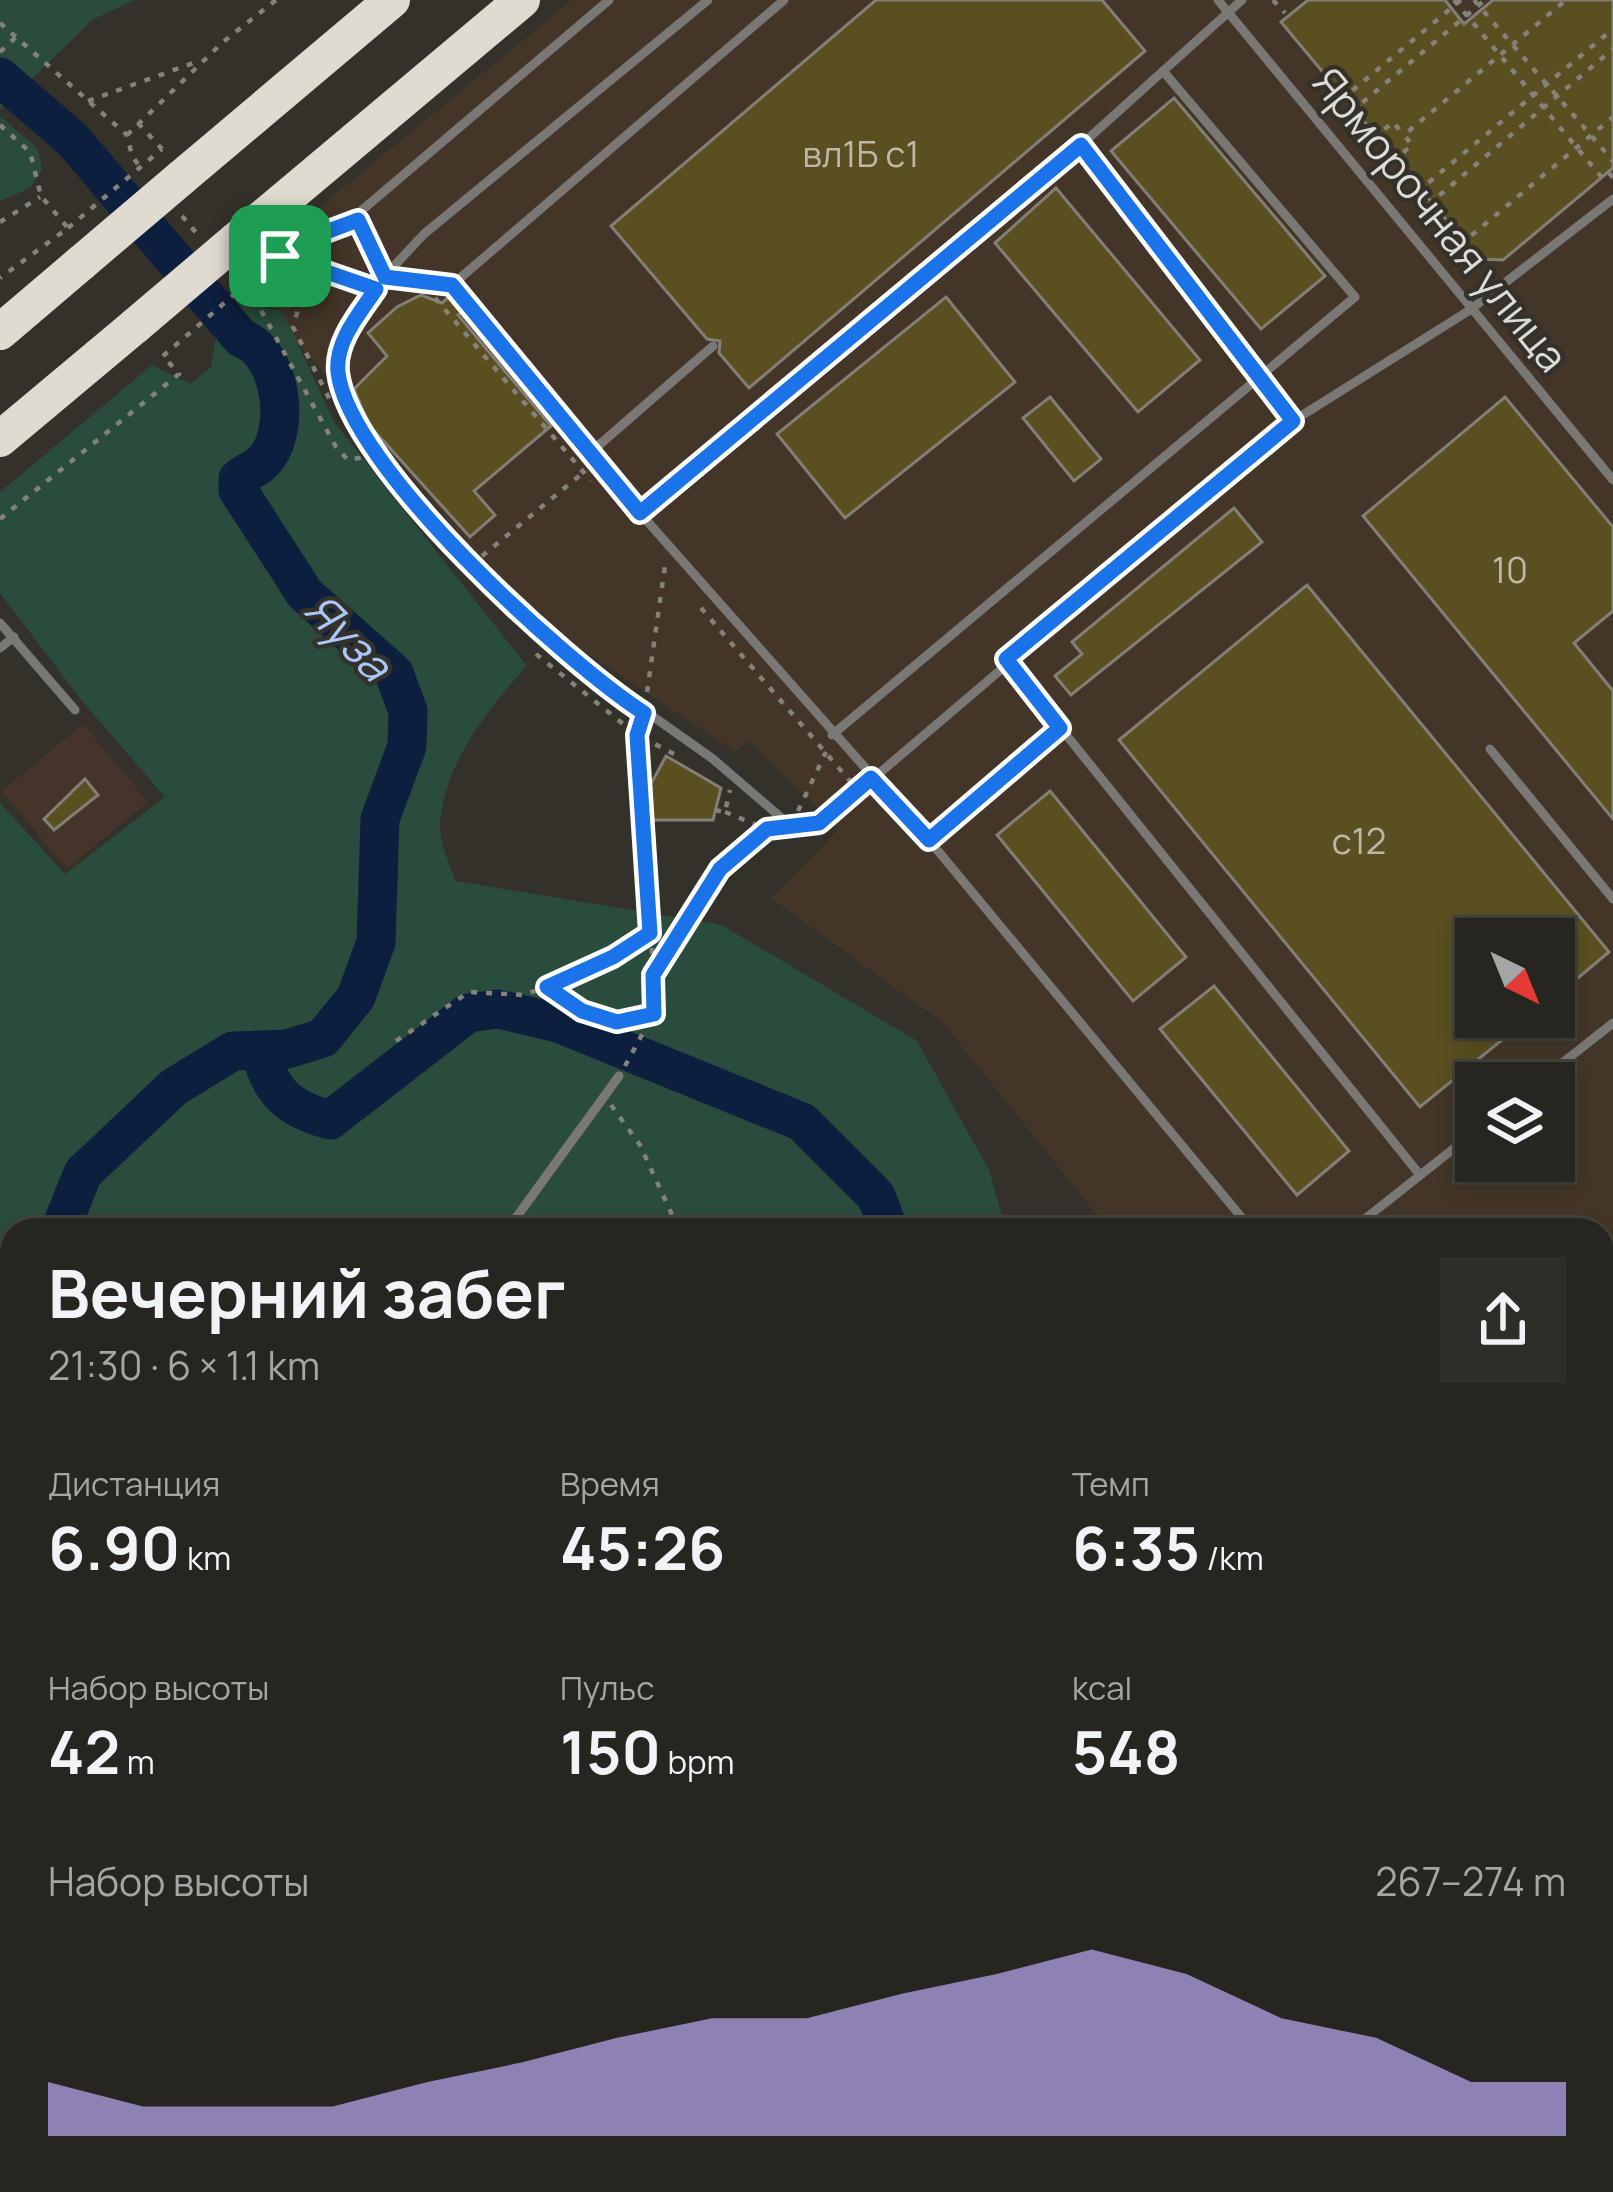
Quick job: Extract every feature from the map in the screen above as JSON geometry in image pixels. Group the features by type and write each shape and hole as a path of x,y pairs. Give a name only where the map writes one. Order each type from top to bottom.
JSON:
{"highway":[{"path":"0,332 168,180 392,0"},
{"path":"0,439 522,0"}],"lane":[{"path":"385,277 358,220 368,203 609,0"},
{"path":"708,0 424,234 376,289 349,329 339,357 349,408 471,565 544,639 713,758 791,826 819,823 1006,659 1293,421 1470,310 1613,199"},
{"path":"452,285 784,0"},
{"name":"Ярморочная улица","path":"1218,0 1613,480"},
{"path":"640,513 1081,145 1242,0"},
{"path":"832,735 1355,297 1163,71"},
{"path":"1081,145 1293,421"},
{"path":"385,277 452,285 640,513 929,840 1248,1218"},
{"path":"591,452 713,346"},
{"path":"0,623 75,710"},
{"path":"0,648 14,637"},
{"path":"1006,659 1420,1175"},
{"path":"929,840 1060,728"},
{"path":"1490,749 1613,899"},
{"path":"1564,1062 1613,1023"},
{"path":"516,1218 619,1076"},
{"path":"1366,1218 1455,1148"}],"path":[{"path":"127,135 205,59 276,0"},
{"path":"1273,0 1285,13"},
{"path":"1404,135 1566,0"},
{"path":"1341,100 1457,1 1603,178"},
{"path":"1351,112 1479,2 1613,161"},
{"path":"0,23 127,135 132,156 168,180"},
{"path":"1417,192 1613,29"},
{"path":"0,52 16,37"},
{"path":"1428,205 1613,49"},
{"path":"88,101 205,59"},
{"path":"1460,245 1613,117"},
{"path":"1373,139 1393,122 1404,135 1412,146 1392,162"},
{"path":"138,123 168,180 257,303 336,447 348,460 367,456 355,437"},
{"path":"0,125 30,152 41,196 68,228"},
{"path":"0,278 68,228 168,180"},
{"path":"0,222 41,196"},
{"path":"0,519 179,374 163,356 261,271 294,244 358,220"},
{"path":"280,256 376,289"},
{"path":"271,263 301,299 293,327 339,417"},
{"path":"257,303 268,306 286,296 261,271"},
{"path":"422,284 597,488"},
{"path":"471,565 584,472"},
{"path":"651,550 680,583"},
{"path":"644,713 665,566"},
{"path":"694,600 858,790"},
{"path":"619,1076 654,1017 637,735 691,763"},
{"path":"715,810 767,829 791,826 826,752"},
{"path":"725,812 731,788"},
{"path":"653,975 720,869 767,829"},
{"path":"396,1041 469,992 524,995 613,957 650,933"},
{"path":"547,987 582,1011 617,1022 654,1017"},
{"path":"604,1096 640,1145 673,1218"}],"shaded area":[{"path":"572,0 1613,0 1613,1218 1099,1218 943,1023 771,898 839,829 749,740 736,752 565,639 508,592 288,331 282,310 243,296 220,313 327,201"},
{"path":"83,724 148,802 67,869 2,791"}],"green space":[{"path":"0,0 134,0 92,20 0,110"},
{"path":"0,116 38,149 42,170 30,188 0,201"},
{"path":"243,296 268,309 282,310 334,422 527,666 483,719 450,780 440,831 455,881 722,925 917,1041 989,1170 1003,1218 0,1218 0,803 65,874 165,797 82,701 0,593 0,492 152,365 190,384 211,367 216,337 207,324"}],"water":[{"path":"0,62 11,78 93,148 116,180 99,193 69,151 0,97"}],"building":[{"path":"876,0 1102,0 1145,51 749,388 719,353 720,341 707,339 611,226"},
{"path":"1308,0 1445,0 1464,24 1493,0 1613,0 1613,168 1503,260 1479,259 1281,22"},
{"path":"1174,98 1325,276 1261,329 1111,151"},
{"path":"1056,188 1200,360 1138,412 995,243"},
{"path":"421,295 442,303 450,296 463,312 458,315 551,426 474,491 495,515 470,537 369,425 354,389 387,356 368,333 397,307"},
{"path":"946,297 1015,382 845,518 777,434"},
{"path":"1050,397 1101,459 1074,481 1023,418"},
{"path":"1505,397 1613,527 1613,611 1574,643 1613,691 1613,819 1363,516"},
{"path":"1234,508 1262,542 1071,695 1055,676 1082,654 1072,642"},
{"path":"1307,585 1609,952 1575,980 1575,918 1455,918 1455,1038 1504,1038 1475,1062 1455,1062 1455,1078 1420,1107 1119,740"},
{"path":"666,756 721,788 713,820 653,820 651,784"},
{"path":"85,779 98,795 54,830 44,819"},
{"path":"1050,791 1186,957 1133,1001 997,835"},
{"path":"1214,986 1349,1151 1297,1195 1160,1029"}],"waterway":[{"name":"Яуза","path":"0,77 72,139 241,338 266,359 278,394 278,433 262,463 238,479 238,490 305,594 394,673 408,711 407,746 380,819 376,942 356,997 323,1038 287,1049 233,1051 174,1087 83,1173 65,1218"},
{"path":"260,1051 270,1078 284,1097 330,1120 468,1013 498,1009 558,1023 802,1122 876,1196 884,1218"}],"route":[{"path":"1081,145 1293,421 1006,659 1060,728 929,840 871,778 819,823 767,829 720,869 653,975 654,1014 617,1022 582,1011 547,987 613,957 650,933 637,735 644,713 586,674 506,603 362,430 343,391 339,357 349,329 376,289 280,256 294,244 358,220 385,277 452,285 640,513 1081,145"}]}
